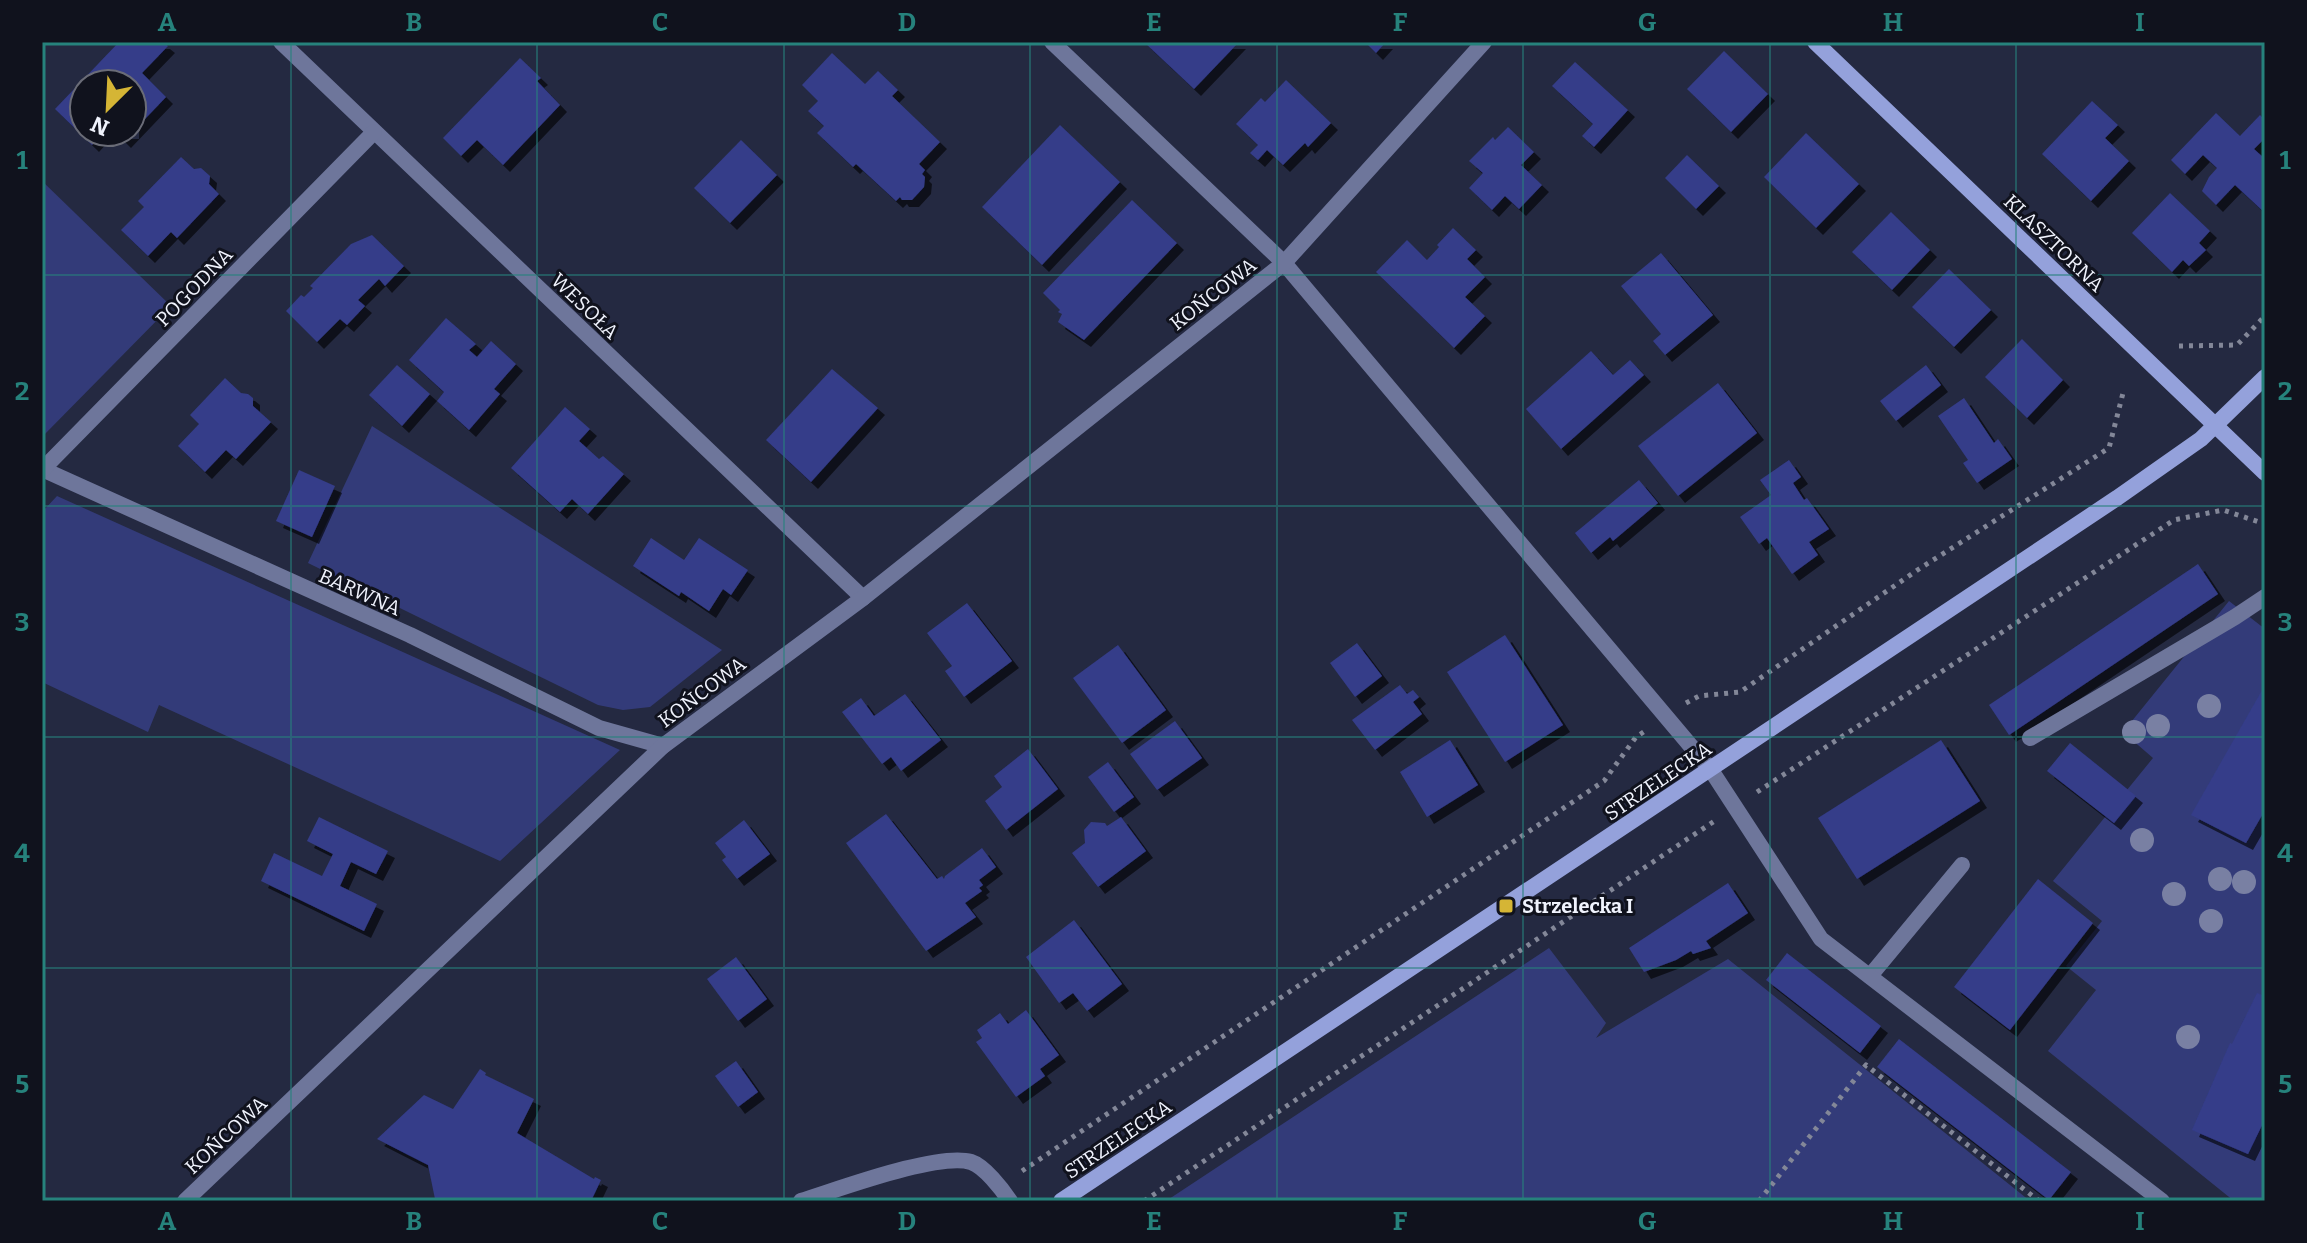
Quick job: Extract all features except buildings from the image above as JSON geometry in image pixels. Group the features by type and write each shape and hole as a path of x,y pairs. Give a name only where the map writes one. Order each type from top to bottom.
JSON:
{"street":[{"name":"WESOŁA","path":"281,42 863,598"},
{"name":"KOŃCOWA","path":"1052,42 1284,263 1711,770 1821,939 2162,1201"},
{"path":"1284,263 1484,42"},
{"name":"KLASZTORNA","path":"1815,42 2265,473"},
{"name":"POGODNA","path":"42,469 374,132"},
{"name":"KOŃCOWA","path":"185,1201 663,746 863,598 1284,263"},
{"name":"STRZELECKA","path":"1061,1201 2117,498 2201,439 2265,377"},
{"name":"BARWNA","path":"42,469 410,635 599,728 663,746"},
{"path":"2030,738 2265,597"},
{"path":"1870,976 1962,865"},
{"path":"801,1201 937,1160 972,1162 1000,1186 1010,1201"}],"path":[{"path":"2179,346 2237,345 2265,316"},
{"path":"1000,1186 1604,781 1636,737 1665,716 1699,696 1740,692 1919,569 2109,448 2123,393"},
{"path":"1144,1201 1735,807 2174,520 2223,510 2265,524"},
{"path":"1759,1201 1866,1065 2039,1201"}],"shaded area":[{"path":"42,181 171,306 42,437"},
{"path":"372,426 722,650 650,707 623,710 598,705 308,563"},
{"path":"57,496 620,750 500,861 159,705 148,732 42,682 42,512"},
{"path":"2229,601 2265,629 2265,1201 2234,1201 2048,1051 2096,990 2066,966 2102,921 2053,881 2153,758 2123,732"},
{"path":"1549,948 1606,1023 1596,1038 1728,959 2030,1201 1166,1201"}],"place":[{"name":"Strzelecka I","path":"1506,906"}]}
